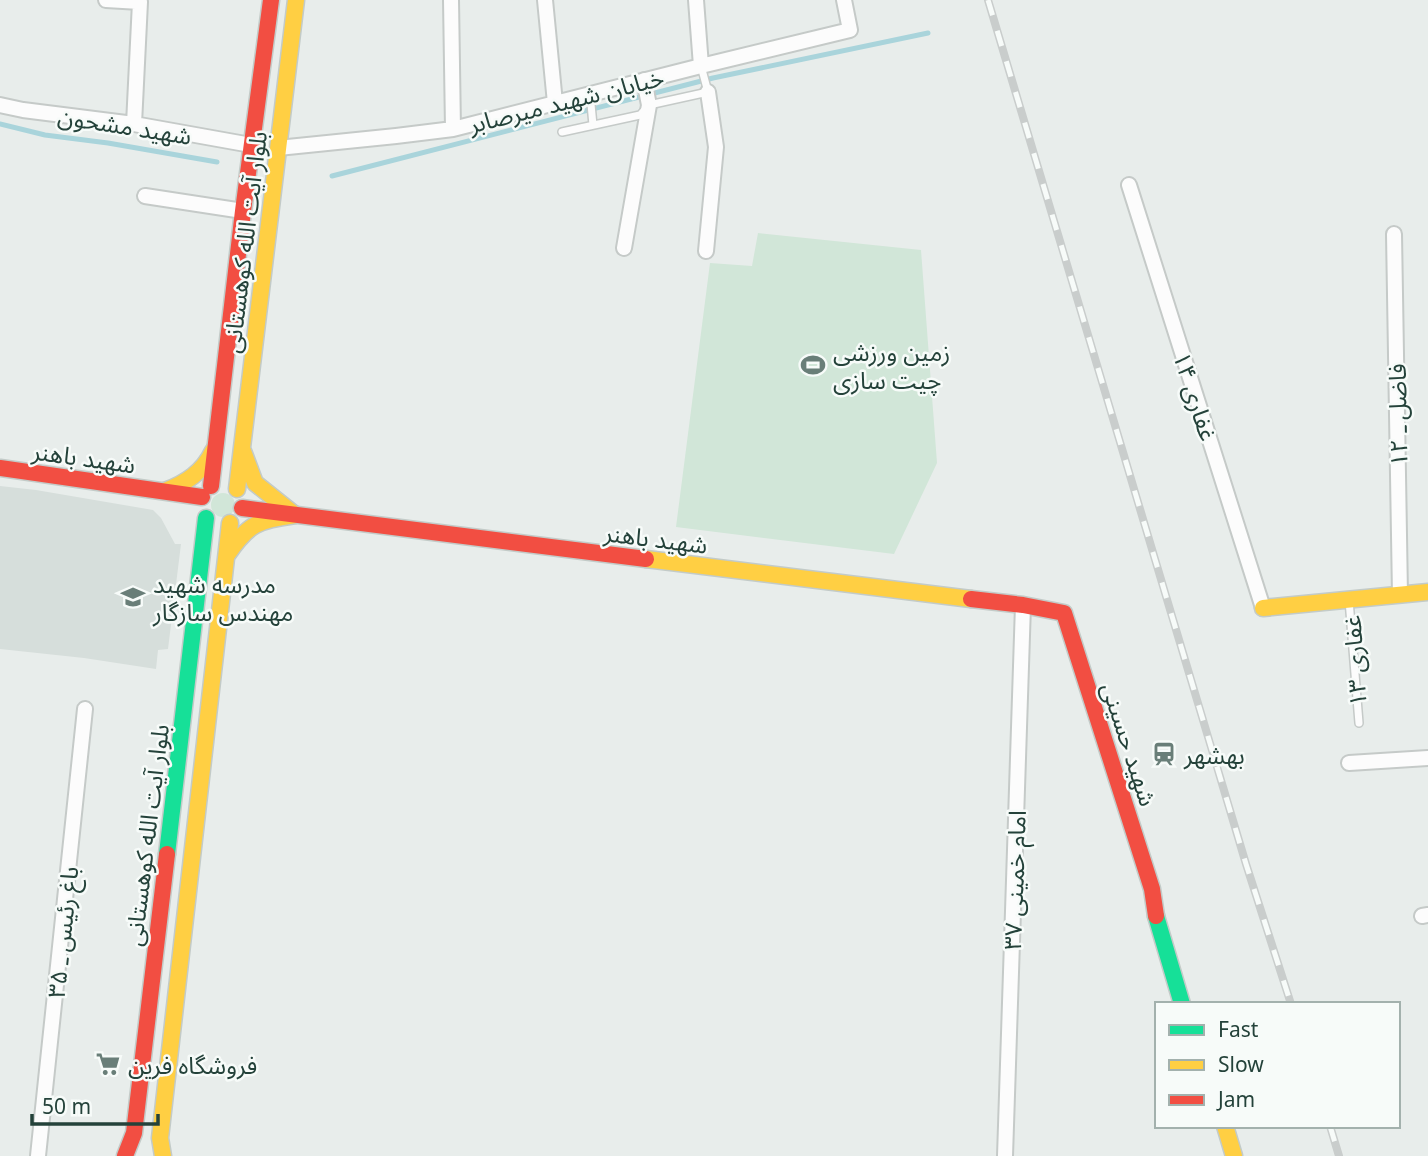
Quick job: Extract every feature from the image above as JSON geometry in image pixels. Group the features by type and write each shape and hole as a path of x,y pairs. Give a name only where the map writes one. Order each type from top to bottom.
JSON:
{"main road":[{"name":"بلوار آیت الله کوهستانی","path":"206,491 216,444 271,0"},
{"name":"بلوار آیت الله کوهستانی","path":"237,489 296,0"},
{"path":"165,491 184,484 200,471 216,444"},
{"path":"242,447 255,483 295,515"},
{"name":"شهید باهنر","path":"0,468 165,491 206,491"},
{"path":"225,483 237,489 242,508 236,518 224,525 206,518 201,508 206,491 225,483"},
{"name":"شهید باهنر","path":"242,508 1023,604 1065,613"},
{"path":"225,558 242,534 253,524 295,515"},
{"name":"بلوار آیت الله کوهستانی","path":"125,1156 134,1133 206,518"},
{"name":"بلوار آیت الله کوهستانی","path":"163,1156 160,1138 230,523"},
{"path":"1263,608 1428,592"},
{"name":"شهید حسینی","path":"1065,613 1152,889 1154,911 1181,1002"},
{"name":"شهید حسینی","path":"1152,889 1167,907 1194,1002"},
{"path":"1226,1128 1234,1156"},
{"path":"134,1133 136,1143 144,1149 155,1146 160,1138"}],"street":[{"path":"106,0 140,2 134,124"},
{"path":"451,0 453,129"},
{"path":"545,0 555,103"},
{"path":"696,0 701,66"},
{"name":"خیابان شهید میرصابر","path":"278,148 453,129 850,30 844,0"},
{"path":"624,248 649,105 644,80"},
{"path":"706,251 716,148 708,92"},
{"name":"شهید مشحون","path":"0,105 134,124 251,145"},
{"name":"غفاری ۱۴","path":"1129,185 1263,608"},
{"path":"145,196 243,211"},
{"name":"فاضل ـ ۱۲","path":"1394,234 1400,595"},
{"name":"امام خمینی ۳۷","path":"1005,1156 1023,604"},
{"name":"باغ رئیس ـ ۳۵","path":"38,1156 85,709"},
{"path":"1349,762 1428,758"}],"lane":[{"path":"562,132 640,115 649,105 708,92 701,66"},
{"path":"590,94 593,125"},
{"name":"غفاری ۱۳","path":"1349,600 1359,723"}],"shaded area":[{"path":"0,486 153,510 161,518 175,544 181,544 168,649 158,650 156,669 0,649"}],"green space":[{"name":"زمین ورزشی چیت سازی","path":"758,233 921,250 937,463 894,554 676,527 710,263 752,266"},
{"path":"223,493 232,496 235,505 232,514 223,517 214,514 211,505 214,496"}],"waterway":[{"path":"332,176 713,78 928,33"},
{"path":"0,124 45,135 217,162"}],"railway":[{"path":"988,0 1246,864 1290,1002"},
{"path":"1331,1128 1339,1156"}],"traffic: fast":[{"path":"167,854 206,518"},
{"path":"1156,916 1181,1002"}],"traffic: slow":[{"path":"237,489 296,0"},
{"path":"165,491 193,476 213,451"},
{"path":"227,555 255,525 295,515 255,483 243,451"},
{"path":"163,1156 160,1138 230,523"},
{"path":"646,559 971,599"},
{"path":"1263,608 1428,592"},
{"path":"1226,1128 1234,1156"}],"traffic: jam":[{"path":"211,486 271,0"},
{"path":"0,468 202,497"},
{"path":"242,508 646,559"},
{"path":"971,599 1064,613 1152,889 1156,916"},
{"path":"125,1156 134,1133 167,854"}],"place":[{"name":"زمین ورزشی چیت سازی","path":"813,365"},
{"name":"مدرسه شهید مهندس سازگار","path":"133,597"},
{"name":"بهشهر","path":"1164,754"},
{"name":"فروشگاه فرین","path":"108,1064"}]}
